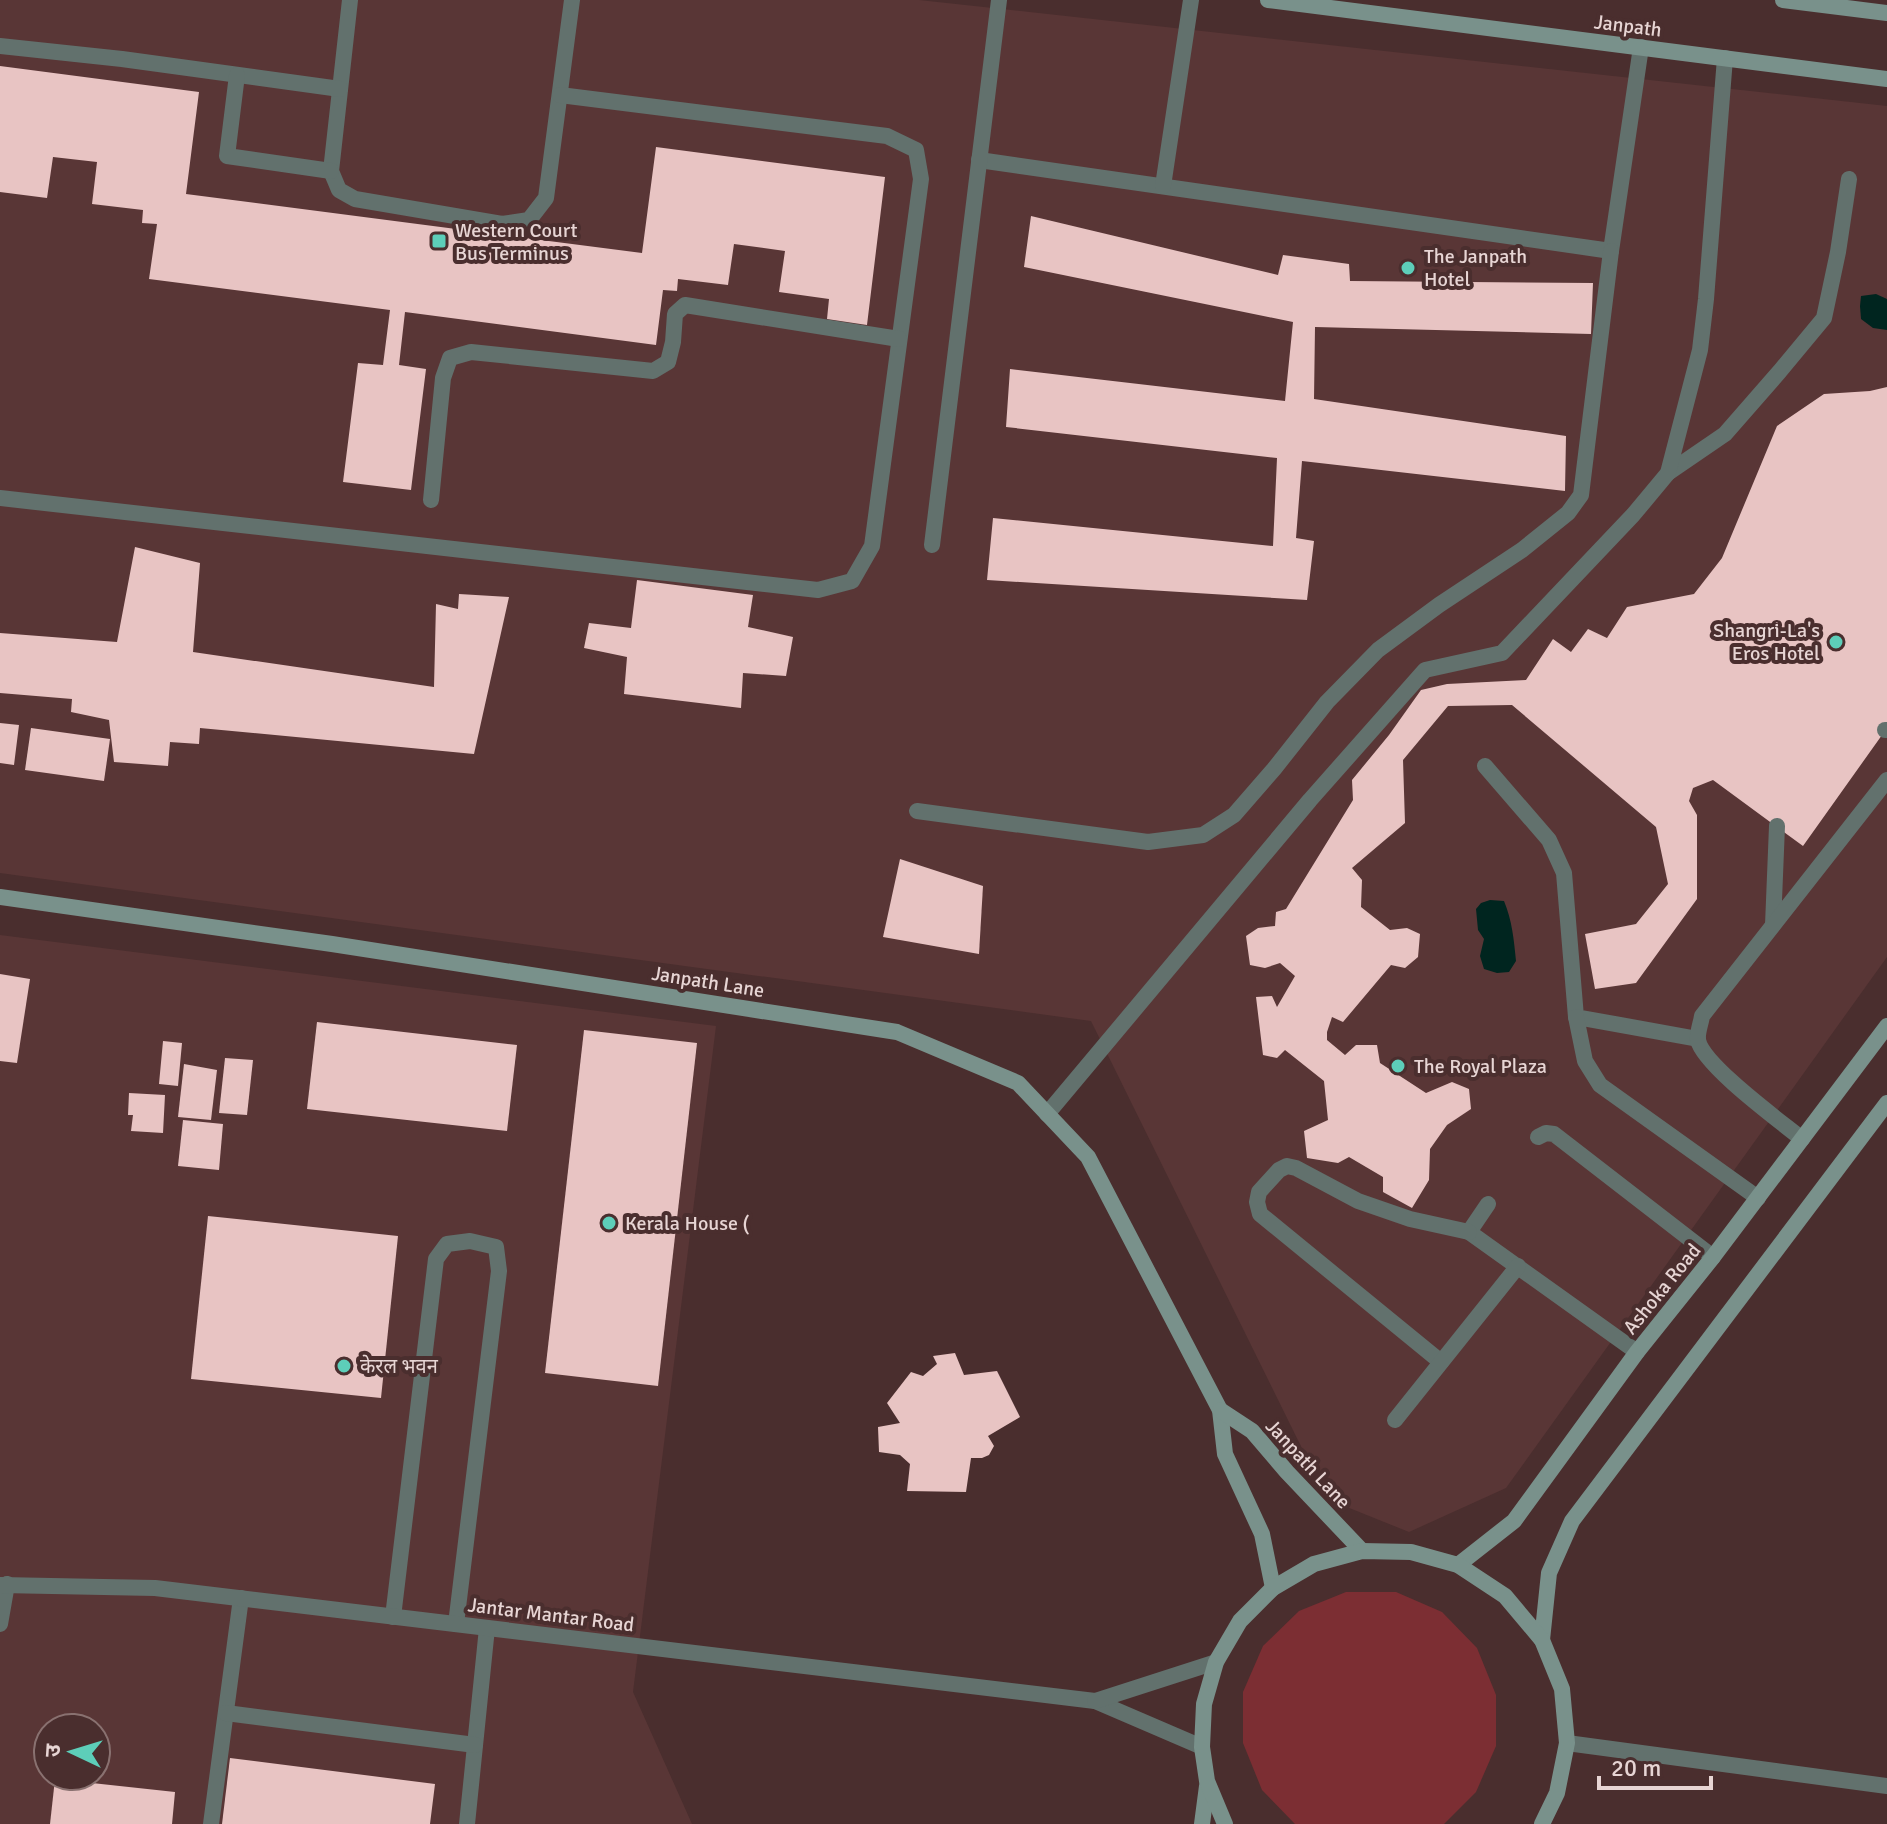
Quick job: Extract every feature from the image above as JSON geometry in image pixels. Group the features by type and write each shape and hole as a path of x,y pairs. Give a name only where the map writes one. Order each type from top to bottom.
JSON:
{"main road":[{"name":"Janpath","path":"1268,0 1887,79"},
{"path":"1783,0 1887,13"},
{"name":"Janpath Lane","path":"0,897 332,944 897,1032 1018,1083 1088,1157 1220,1410 1225,1454 1262,1534 1273,1588"},
{"name":"Ashoka Road","path":"1458,1565 1514,1521 1637,1352 1713,1257 1887,1026"},
{"path":"1542,1640 1549,1573 1572,1521 1887,1103"},
{"name":"Janpath Lane","path":"1220,1410 1252,1431 1362,1551"},
{"path":"1225,1824 1207,1781 1202,1747 1204,1704 1216,1662 1240,1621 1273,1588 1314,1564 1362,1551 1411,1552 1458,1565 1505,1596 1542,1640 1562,1689 1567,1743 1557,1793 1542,1824"},
{"path":"1202,1824 1207,1781"}],"street":[{"path":"350,0 331,171 339,190 355,199 502,224 529,220 546,198 572,0"},
{"path":"932,545 999,0"},
{"path":"1163,186 1191,0"},
{"path":"0,46 122,59 340,89"},
{"path":"917,811 1148,842 1203,835 1234,815 1327,702 1378,650 1522,550 1568,513 1581,495 1611,251 1641,47"},
{"path":"1668,473 1701,337 1725,58"},
{"path":"237,75 227,156 331,171"},
{"path":"0,498 818,590 852,581 872,546 921,179 916,150 887,136 560,95"},
{"path":"979,160 1611,251"},
{"path":"1047,1114 1310,800 1425,670 1502,653 1633,515 1668,473 1725,434 1824,318 1849,179"},
{"path":"431,500 443,378 450,358 471,352 653,371 668,362 675,314 685,305 899,339"},
{"path":"1485,766 1549,840 1564,873 1576,1017 1585,1061 1600,1085 1758,1198"},
{"path":"1802,1139 1706,1056 1698,1039 1702,1016 1887,780"},
{"path":"1773,925 1777,826"},
{"path":"1576,1017 1698,1039"},
{"path":"1538,1137 1546,1133 1554,1134 1713,1257"},
{"path":"1441,1362 1260,1214 1257,1202 1259,1192 1279,1170 1287,1166 1296,1168 1358,1201 1410,1219 1469,1232 1637,1352"},
{"path":"1469,1232 1488,1204"},
{"path":"393,1617 436,1259 447,1244 470,1241 496,1247 499,1271 456,1624"},
{"path":"1395,1420 1518,1266"},
{"path":"0,1624 3,1584"},
{"name":"Jantar Mantar Road","path":"3,1584 155,1588 1095,1701 1202,1747"},
{"path":"211,1824 241,1598"},
{"path":"467,1824 487,1628"},
{"name":"Jantar Mantar Road","path":"1095,1701 1216,1662"},
{"path":"226,1713 475,1745"},
{"path":"1567,1743 1887,1786"}],"shaded area":[{"path":"0,0 919,0 1887,106 1887,957 1506,1488 1409,1532 1327,1499 1091,1021 0,873"},
{"path":"0,935 716,1026 633,1692 692,1824 0,1824"},
{"path":"1346,1592 1396,1592 1442,1612 1477,1648 1496,1695 1496,1746 1476,1792 1444,1824 1295,1824 1262,1790 1243,1743 1243,1692 1263,1646 1299,1611"}],"water":[{"path":"1876,294 1887,299 1887,330 1873,328 1861,319 1861,296"},
{"path":"1490,900 1504,901 1509,915 1516,961 1509,972 1497,973 1484,969 1480,956 1484,939 1478,930 1476,909"}],"building":[{"path":"0,66 199,92 186,194 642,253 656,147 885,177 867,325 827,319 829,299 779,292 785,251 734,244 728,285 678,279 677,291 663,290 656,345 405,312 399,365 426,369 411,490 343,482 358,363 383,365 390,310 149,279 157,224 142,223 143,210 92,204 97,162 53,157 47,198 0,192"},
{"path":"1031,216 1278,275 1283,255 1349,264 1350,281 1593,283 1591,334 1315,327 1314,399 1566,436 1565,491 1302,461 1296,538 1314,541 1307,600 987,580 993,518 1273,546 1277,458 1006,427 1010,369 1285,401 1293,322 1024,267"},
{"path":"1887,387 1887,728 1803,846 1713,780 1693,788 1689,801 1697,815 1697,899 1636,983 1595,989 1585,934 1636,924 1668,884 1656,827 1512,705 1448,706 1403,760 1405,823 1352,868 1362,880 1361,907 1390,930 1407,928 1420,934 1418,957 1405,968 1391,965 1343,1022 1332,1017 1327,1040 1345,1055 1356,1045 1377,1045 1380,1063 1426,1093 1452,1082 1469,1089 1471,1109 1447,1125 1430,1149 1429,1180 1412,1208 1383,1192 1383,1177 1349,1157 1338,1163 1307,1158 1304,1131 1328,1120 1324,1081 1285,1050 1277,1058 1263,1055 1256,997 1272,996 1277,1007 1295,976 1280,963 1265,968 1250,965 1246,936 1258,928 1275,926 1276,912 1286,909 1353,800 1352,780 1421,690 1447,684 1526,680 1553,639 1571,652 1588,629 1607,638 1627,607 1694,594 1722,558 1777,426 1824,394"},
{"path":"135,547 200,563 193,652 434,687 436,604 458,609 459,594 509,597 474,754 200,728 199,744 170,742 168,766 114,762 109,720 71,712 72,699 0,693 0,633 117,642"},
{"path":"637,580 753,595 748,627 793,637 786,676 743,673 741,708 624,694 627,657 584,648 589,623 631,628"},
{"path":"0,723 19,725 14,765 0,763"},
{"path":"31,728 110,739 104,781 25,770"},
{"path":"900,859 983,886 979,954 883,937"},
{"path":"0,974 30,979 17,1063 0,1061"},
{"path":"317,1022 517,1045 507,1131 307,1109"},
{"path":"584,1030 697,1043 658,1386 545,1373"},
{"path":"163,1041 182,1043 178,1086 159,1084"},
{"path":"225,1058 253,1060 247,1115 219,1113"},
{"path":"184,1064 217,1070 211,1120 178,1117"},
{"path":"129,1093 165,1095 163,1133 131,1131 133,1115 128,1115"},
{"path":"183,1120 223,1124 219,1170 178,1166"},
{"path":"208,1216 398,1236 381,1398 191,1379"},
{"path":"955,1353 964,1375 997,1371 1020,1417 988,1436 994,1446 989,1455 971,1458 966,1492 907,1491 910,1464 900,1455 879,1452 878,1427 900,1423 887,1403 911,1372 923,1376 937,1364 933,1356"},
{"path":"230,1758 435,1784 430,1824 222,1824"},
{"path":"112,1785 175,1792 172,1824 50,1824 54,1792 112,1792"}],"place":[{"name":"Western Court Bus Terminus","path":"439,241"},
{"name":"The Janpath Hotel","path":"1408,268"},
{"name":"Shangri-La's Eros Hotel","path":"1836,642"},
{"name":"The Royal Plaza","path":"1398,1066"},
{"name":"Kerala House (","path":"609,1223"},
{"name":"केरल भवन","path":"344,1366"}]}
